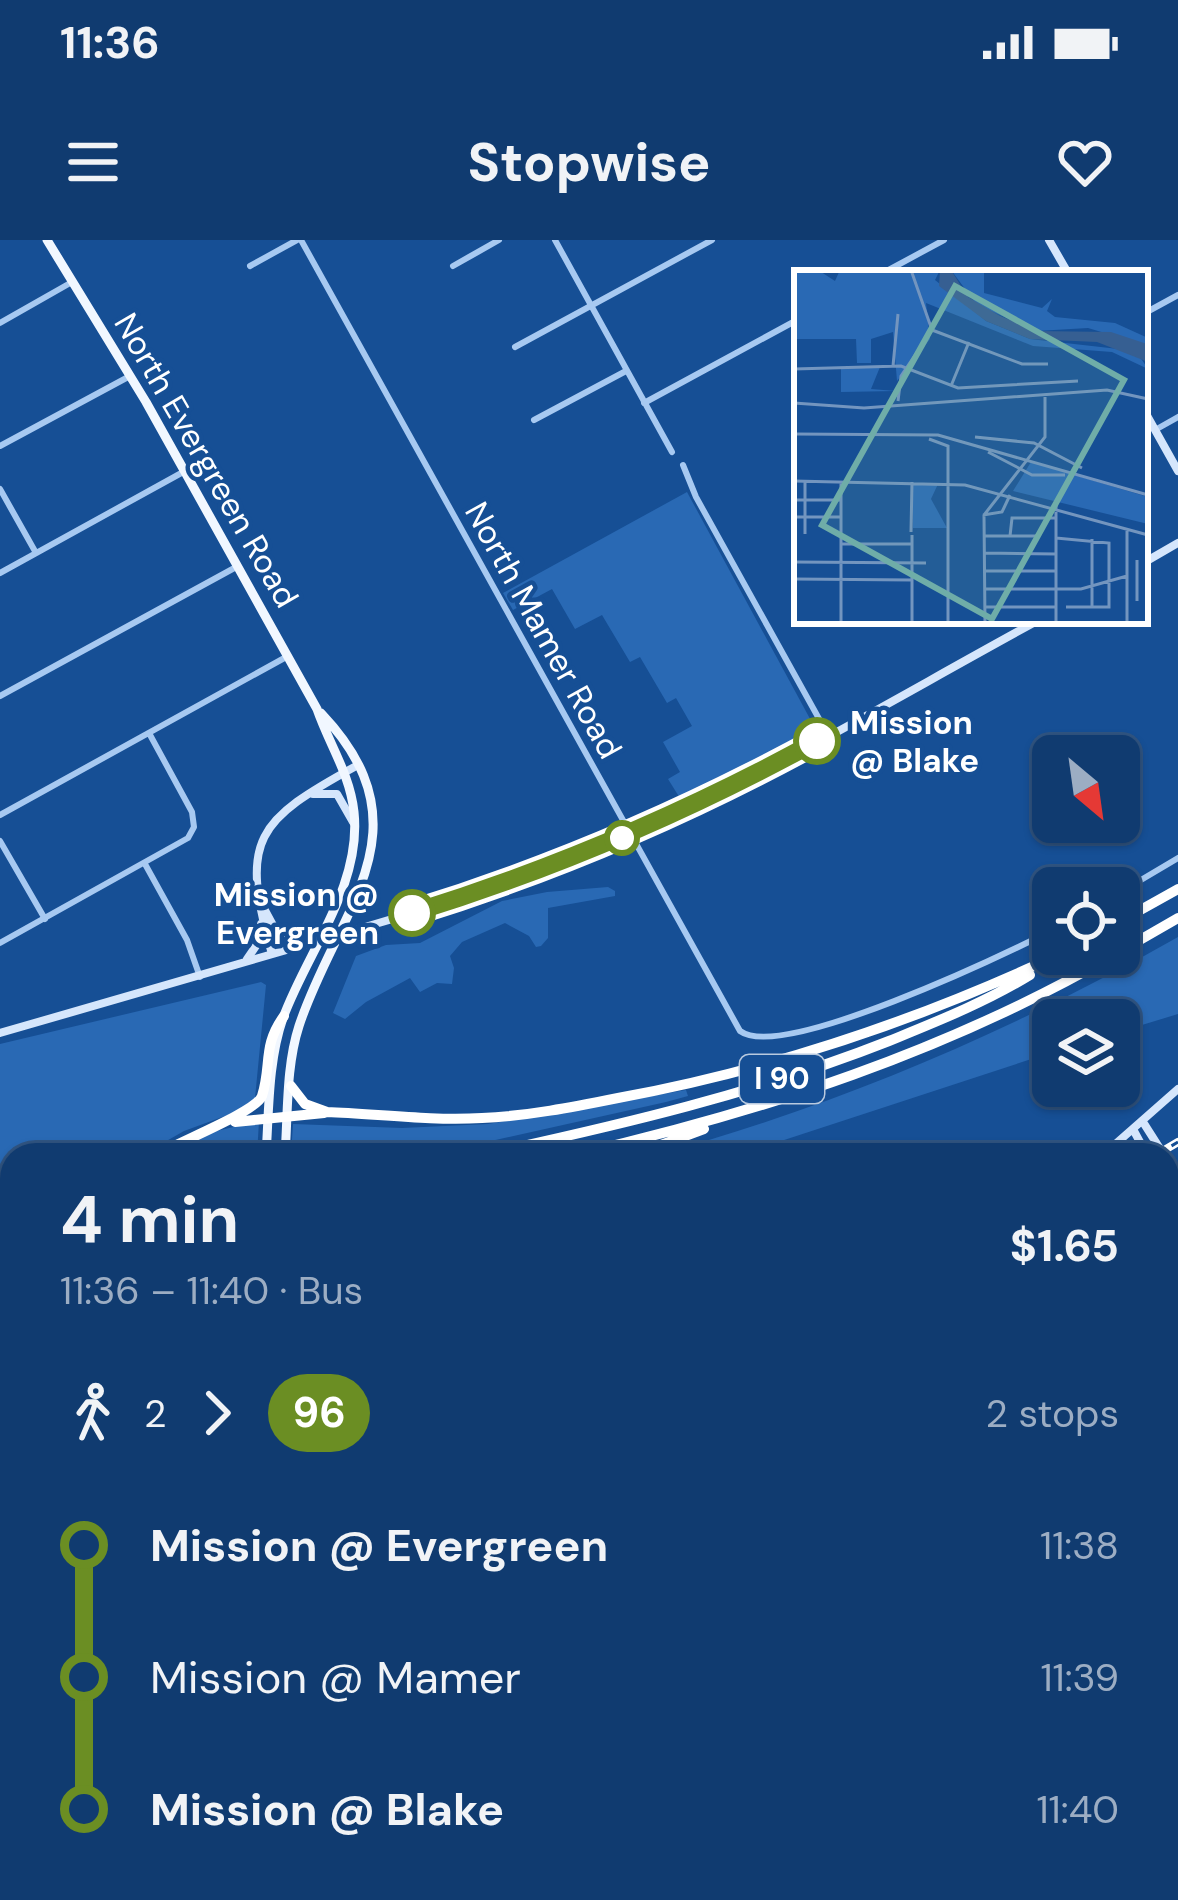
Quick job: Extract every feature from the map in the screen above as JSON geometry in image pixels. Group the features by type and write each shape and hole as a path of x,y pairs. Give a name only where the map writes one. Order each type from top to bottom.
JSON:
{"highway":[{"path":"1140,910 1178,889"},
{"name":"I 90","path":"1140,940 1178,918"},
{"path":"291,1086 308,1107 327,1112 477,1119 515,1116 668,1088 791,1057 887,1026 1032,966"},
{"name":"I 90","path":"535,1143 701,1105 827,1064 998,994 1032,973"},
{"name":"I 90","path":"623,1143 836,1084 956,1036 1074,975"},
{"path":"180,1143 256,1106 272,1032 284,1016"},
{"path":"212,1126 327,1112"},
{"path":"664,1143 733,1116"}],"main road":[{"name":"North Evergreen Road","path":"46,240 185,471 317,709 327,740 346,772 355,826 343,887 284,1016 267,1143"},
{"name":"North Evergreen Road","path":"286,1143 294,1050 304,1011 361,892 372,821 358,766 342,735 317,709"}],"street":[{"path":"250,266 299,240"},
{"name":"North Mamer Road","path":"299,240 728,1012 750,1038 769,1039 861,1013 1032,940"},
{"path":"453,266 499,240"},
{"path":"555,240 672,452"},
{"path":"515,347 712,240"},
{"path":"889,270 944,240"},
{"path":"1049,240 1066,270"},
{"path":"0,323 72,282"},
{"path":"1148,312 1178,295"},
{"path":"644,404 794,322"},
{"path":"534,420 626,371"},
{"path":"0,446 130,376"},
{"path":"1148,417 1178,471"},
{"path":"1155,430 1178,418"},
{"path":"683,465 696,497 828,735"},
{"path":"0,573 185,471"},
{"path":"0,489 36,554"},
{"path":"1148,560 1178,543"},
{"path":"0,696 238,566"},
{"path":"0,1033 494,887 629,835 739,785 1032,624"},
{"path":"0,815 288,656"},
{"path":"0,943 181,843 194,827 192,812 149,733"},
{"path":"272,955 255,890 261,842 284,809 358,766"},
{"path":"306,795 337,794 355,826"},
{"path":"0,841 45,919"},
{"path":"1140,880 1178,858"},
{"path":"145,864 187,940 200,977"},
{"path":"255,890 275,929 292,944"},
{"path":"242,964 258,943 261,917"},
{"path":"1118,1143 1178,1089"},
{"path":"1143,1122 1156,1143"},
{"path":"1134,1131 1140,1143"}],"shaded area":[{"path":"687,492 815,728 813,736 683,803 668,779 680,772 663,742 692,726 676,698 667,703 640,657 630,662 602,615 575,629 552,589 513,610 503,593"},
{"path":"608,887 615,896 548,908 548,938 541,946 505,923 462,942 450,956 452,984 437,983 420,992 410,978 345,1019 333,1013 356,956 386,945 420,943 502,901"},
{"path":"1178,937 1178,1014 1140,1026 1140,999 1062,999 1108,975 1140,975 1140,958"},
{"path":"261,982 266,985 255,1098 236,1112 163,1143 0,1143 0,1044"},
{"path":"1032,1014 1032,1059 775,1143 699,1143 793,1113"},
{"path":"686,1090 688,1096 482,1143 292,1143 293,1124 402,1128 488,1124"},
{"path":"259,1121 258,1143 190,1143 212,1132"}],"bus line":[{"name":"96","path":"412,913 606,845 739,785 817,741"}],"place":[{"name":"Mission @ Blake","path":"817,741"},
{"name":"Mission @ Evergreen","path":"412,913"}]}
